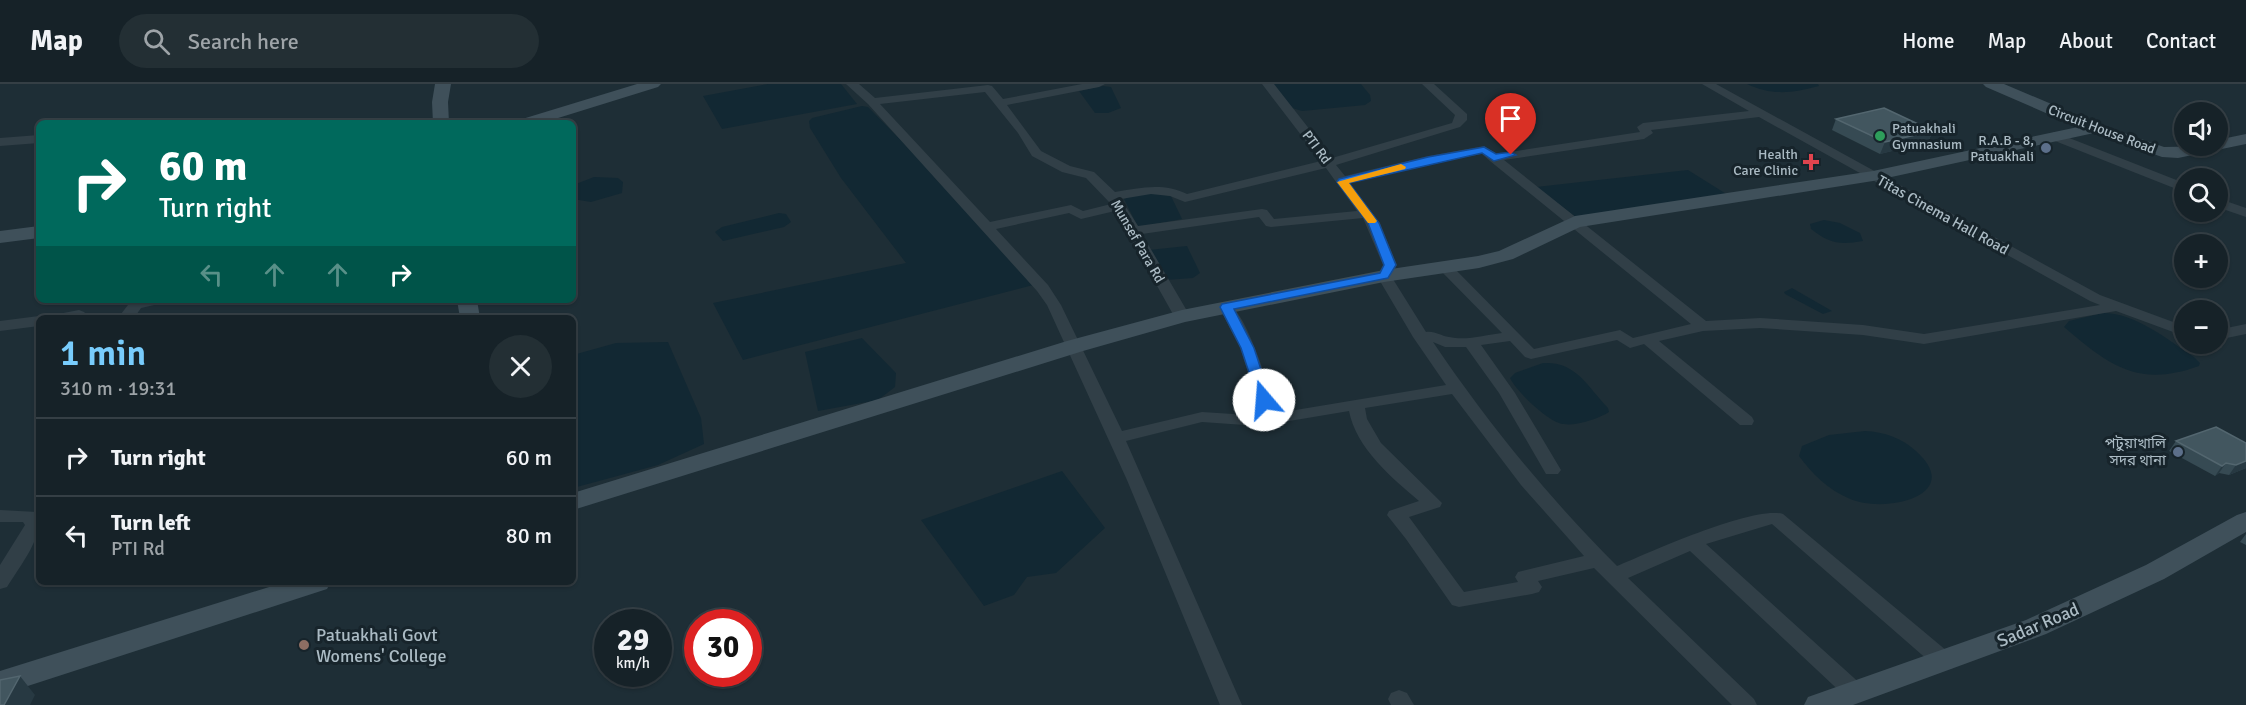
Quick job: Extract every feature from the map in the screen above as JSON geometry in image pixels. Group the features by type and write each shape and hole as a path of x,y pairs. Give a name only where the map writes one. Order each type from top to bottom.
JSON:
{"street":[{"path":"441,120 440,102 443,84"},
{"path":"535,120 653,84"},
{"path":"852,84 872,102 1043,288 1076,346 1231,705"},
{"path":"1000,103 1100,84"},
{"name":"PTI Rd","path":"1268,84 1281,98 1366,214 1387,253 1390,265 1384,276"},
{"path":"985,227 1071,209 1081,215 1151,190 1173,192 1185,198 1329,163 1456,125 1461,120 1461,114 1428,84"},
{"name":"Titas Cinema Hall Road","path":"1708,84 2086,293 2174,327"},
{"name":"Circuit House Road","path":"1991,84 2095,128 2162,152 2174,153"},
{"name":"Munsef Para Rd","path":"872,102 988,88 1023,132 1036,153 1066,169 1090,175 1115,201 1182,316"},
{"path":"1494,158 1644,135 1647,133 1643,127 1763,113"},
{"path":"576,501 1076,346 1182,316 1384,276 1446,268 1506,255 1575,222 1873,176 2095,128"},
{"path":"2054,136 2174,185"},
{"path":"0,142 36,138"},
{"name":"Circuit House Road","path":"2228,143 2246,140"},
{"path":"1342,182 1428,160 1484,150 1703,326"},
{"path":"2228,206 2246,213"},
{"path":"1132,231 1262,213 1270,224 1366,214"},
{"path":"4,238 36,233"},
{"path":"1446,268 1531,354 1620,335 1630,343 1703,326 1760,323 1863,330 1924,339 2119,306"},
{"path":"1384,276 1421,337 1456,388 1550,508 1613,576 1746,705"},
{"path":"128,315 136,304 142,303"},
{"path":"1226,307 1248,348 1267,407 1255,409 1258,421"},
{"path":"0,326 36,321"},
{"path":"2228,333 2246,329"},
{"path":"1421,337 1434,336 1445,342 1471,342 1513,336"},
{"path":"1647,339 1746,421"},
{"path":"1471,342 1507,393 1552,470"},
{"path":"1117,438 1202,417 1258,421 1456,388"},
{"path":"1356,405 1365,430 1391,467 1433,503 1396,515 1413,534 1459,600 1532,587 1525,577 1598,560"},
{"path":"0,516 30,516 34,525 0,582"},
{"path":"1613,576 1692,542 1766,518 1776,518 1945,662"},
{"name":"Sadar Road","path":"1819,705 1945,662 2047,622 2155,572 2246,521"},
{"path":"1692,542 1856,693"},
{"path":"0,683 308,585"}],"water":[{"path":"768,84 841,84 857,104 722,129 703,96"},
{"path":"1271,84 1361,84 1370,95 1371,101 1365,105 1302,111 1292,108"},
{"path":"1747,84 1818,84 1819,86 1774,92"},
{"path":"1103,86 1111,87 1121,108 1108,113 1095,113 1079,91"},
{"path":"862,106 868,107 954,194 1037,284 743,360 713,303 906,263 841,178 810,128 809,121 812,118"},
{"path":"1688,170 1728,195 1577,218 1536,187"},
{"path":"594,177 618,178 623,182 622,193 591,202 576,200 576,184"},
{"path":"1143,192 1171,196 1182,219 1138,227 1124,199"},
{"path":"779,213 786,214 791,222 784,227 723,241 715,232 722,227"},
{"path":"1824,220 1840,223 1860,233 1863,241 1848,243 1824,238 1811,229 1810,224"},
{"path":"1187,246 1200,273 1193,278 1166,280 1149,250"},
{"path":"1792,288 1832,311 1823,314 1785,294 1784,292"},
{"path":"2103,313 2127,317 2174,344 2174,354 2189,354 2194,357 2200,363 2199,366 2159,375 2142,374 2126,369 2096,353 2064,327 2069,321"},
{"path":"862,338 896,373 895,387 878,400 818,411 805,352"},
{"path":"668,342 701,418 704,444 658,465 576,487 576,354 616,343"},
{"path":"1543,363 1564,366 1580,376 1609,412 1578,424 1559,423 1546,416 1525,397 1510,378 1515,373"},
{"path":"1865,431 1892,437 1916,451 1929,467 1932,480 1926,490 1914,498 1899,502 1863,503 1841,495 1827,486 1799,456 1802,446 1829,435"},
{"path":"1062,471 1105,528 1056,573 1027,577 1014,595 984,606 921,520"}],"building":[{"path":"1884,108 1933,131 1885,142 1836,119"},
{"path":"2216,427 2246,443 2246,461 2236,465 2226,463 2222,466 2176,441"},
{"path":"20,676 4,705 0,705 0,680"}],"slow traffic":[{"path":"1371,221 1342,182 1401,167"}],"place":[{"name":"Patuakhali Gymnasium","path":"1880,136"},
{"name":"R.A.B - 8, Patuakhali","path":"2046,148"},
{"name":"Health Care Clinic","path":"1811,162"},
{"name":"পটুয়াখালি সদর থানা","path":"2178,452"},
{"name":"Patuakhali Govt Womens' College","path":"304,645"}],"route":[{"path":"1264,400 1248,348 1226,307 1384,276 1390,265 1373,223 1342,182 1428,160 1484,150 1494,158 1511,155"}]}
